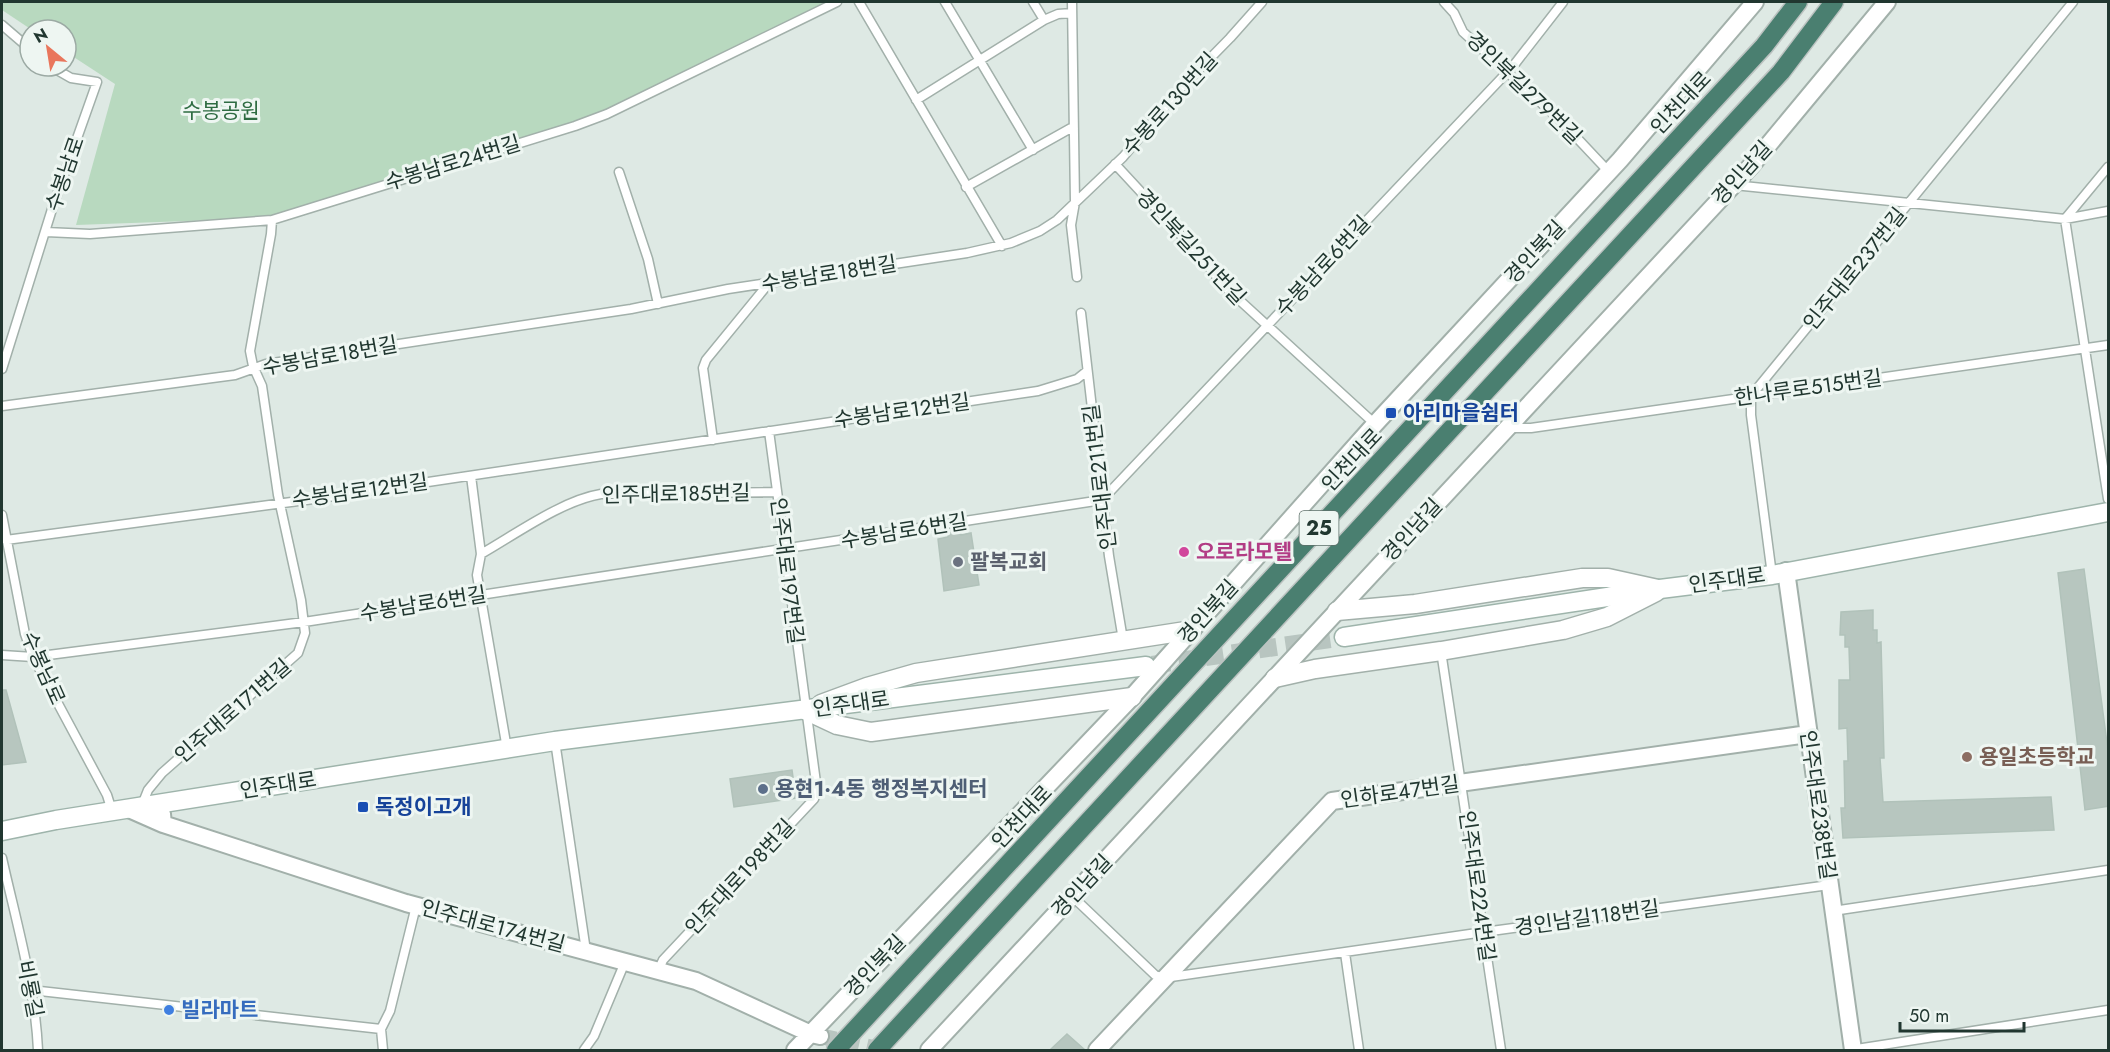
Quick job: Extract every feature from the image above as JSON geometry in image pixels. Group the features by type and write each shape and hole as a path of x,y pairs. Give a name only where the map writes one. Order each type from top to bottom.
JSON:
{"highway":[{"name":"인천대로","path":"836,1050 1756,55 1798,2"},
{"name":"25","path":"877,1050 1781,72 1834,2"},
{"path":"890,1050 905,1020"}],"main road":[{"name":"인주대로","path":"1344,637 1779,573 2109,512"},
{"path":"1337,611 1415,604 1582,578 1608,578 1660,589"},
{"path":"1275,678 1316,669 1442,651 1563,630 1607,616 1660,589"},
{"path":"805,710 867,687 916,673 1192,630"},
{"name":"인주대로","path":"2,831 555,741 1146,666"},
{"path":"805,710 837,726 872,732 1132,697"}],"street":[{"name":"경인북길","path":"795,1050 815,1035 1132,697 1375,424 1609,172 1755,2"},
{"name":"경인남길","path":"929,1050 1733,185 1887,2"},
{"name":"인주대로238번길","path":"1779,573 1808,734 1851,1047"},
{"name":"인하로47번길","path":"1097,1050 1332,801 1808,734"},
{"path":"163,824 161,816 169,802"},
{"name":"인주대로174번길","path":"128,809 163,824 416,906 696,981 815,1035"}],"lane":[{"name":"수봉남로24번길","path":"46,232 90,234 272,220 607,114 837,2"},
{"path":"859,2 1002,246"},
{"path":"945,2 1033,150"},
{"path":"1033,2 1044,20"},
{"path":"1072,2 1075,202 1071,225 1077,277"},
{"name":"수봉로130번길","path":"1075,202 1115,164 1175,95 1262,2"},
{"name":"경인북길279번길","path":"1444,2 1454,12 1463,32 1561,121 1609,172"},
{"name":"수봉남로6번길","path":"2,655 33,657 304,622 1102,500 1508,72 1563,2"},
{"name":"인주대로237번길","path":"1751,396 2073,2"},
{"path":"916,100 1044,20 1058,14 1072,13"},
{"path":"2,25 18,39"},
{"name":"수봉남로","path":"2,369 53,206 97,82 71,78"},
{"path":"966,187 1074,128"},
{"name":"경인북길251번길","path":"1115,164 1202,258 1224,286 1375,424"},
{"path":"2109,167 2065,219 2109,499"},
{"path":"619,172 648,259 658,304"},
{"path":"1733,185 2065,219 2109,211"},
{"name":"수봉남로18번길","path":"2,406 235,375 266,364 658,304 728,289 1002,246 1040,231 1057,220 1075,202"},
{"name":"인주대로171번길","path":"128,809 162,773 298,653 305,633 301,600 280,502 262,386 249,351 272,220"},
{"path":"713,440 702,368 706,360 769,283"},
{"name":"인주대로211번길","path":"1081,313 1109,556 1123,640"},
{"name":"한나루로515번길","path":"1507,428 1531,428 2109,345"},
{"name":"수봉남로12번길","path":"6,540 321,498 1038,391 1077,380 1088,371"},
{"path":"1751,396 1750,415 1779,573"},
{"name":"인주대로197번길","path":"769,431 805,710"},
{"path":"471,476 481,554 477,575 507,749"},
{"name":"인주대로185번길","path":"481,554 586,496 777,492"},
{"name":"수봉남로","path":"2,515 25,634 33,657 107,795 128,809"},
{"name":"인주대로224번길","path":"1442,651 1501,1050"},
{"name":"인주대로198번길","path":"658,971 663,960 814,799 817,790 805,710"},
{"path":"555,741 586,951"},
{"name":"비룡길","path":"2,858 31,990 37,1025 38,1050"},
{"path":"1833,911 2109,870"},
{"name":"경인남길118번길","path":"1164,978 1829,885"},
{"path":"1072,896 1155,975 1164,978"},
{"path":"382,1050 381,1029 390,1011 416,906"},
{"path":"1345,953 1359,1050"},
{"path":"584,1050 594,1036 625,962"},
{"path":"31,990 381,1029"},
{"path":"1851,1047 2109,1010"}],"green space":[{"name":"수봉공원","path":"2,2 831,2 607,112 271,218 76,225 115,84 78,60 78,18 18,18 18,21 2,10"}],"building":[{"name":"팔복교회","path":"960,531 961,535 971,533 979,585 944,591 938,539 948,537 948,533"},
{"path":"2084,569 2109,758 2109,806 2085,810 2058,573"},
{"path":"1873,610 1873,630 1877,630 1877,643 1881,642 1884,758 1880,758 1883,802 2051,797 2054,830 1843,838 1841,808 1845,808 1844,761 1848,761 1847,728 1839,729 1839,680 1850,680 1849,647 1845,647 1845,635 1840,635 1841,612"},
{"path":"2,690 6,690 26,762 2,765"},
{"name":"용현1·4동 행정복지센터","path":"792,770 796,798 734,807 730,779"},
{"path":"1067,1034 1085,1050 1050,1050"}],"tunnel":[{"path":"1152,665 1344,637"},
{"path":"820,1036 882,1050"}],"place":[{"name":"아리마을쉼터","path":"1391,413"},
{"name":"오로라모텔","path":"1184,552"},
{"name":"팔복교회","path":"958,562"},
{"name":"용일초등학교","path":"1967,757"},
{"name":"용현1·4동 행정복지센터","path":"763,789"},
{"name":"독정이고개","path":"363,807"},
{"name":"빌라마트","path":"169,1010"}]}
